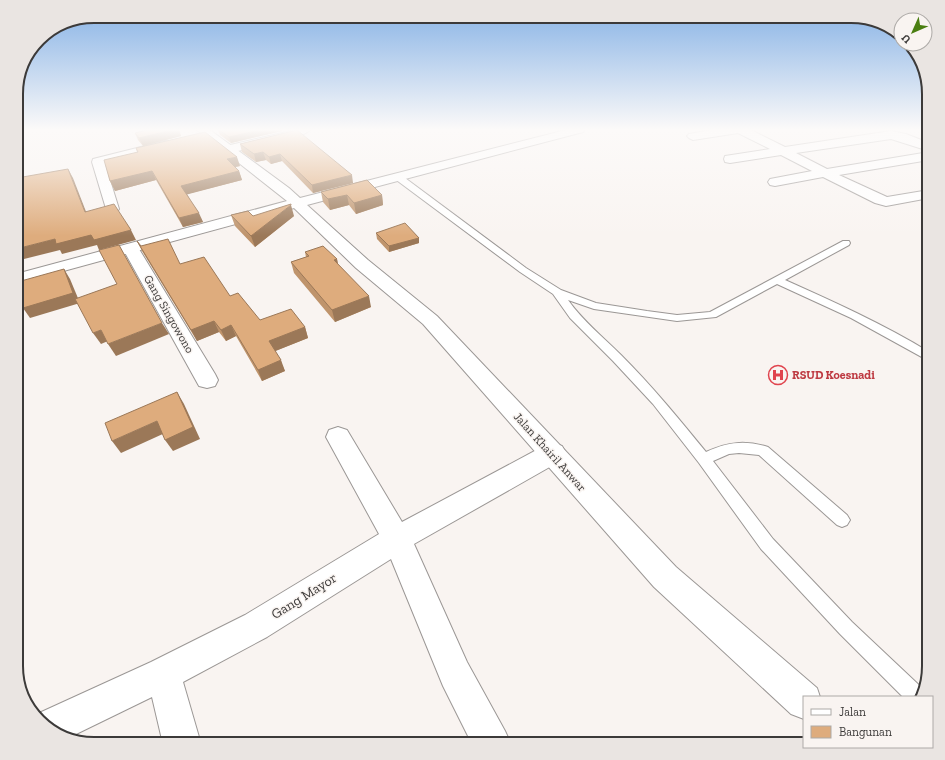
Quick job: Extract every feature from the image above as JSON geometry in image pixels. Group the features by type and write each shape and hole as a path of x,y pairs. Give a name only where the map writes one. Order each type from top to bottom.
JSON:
{"street":[{"path":"99,165 112,209"},
{"name":"Jalan Khairil Anwar","path":"250,165 297,203 362,264 430,320 553,453 591,498 665,577 803,700"},
{"path":"23,277 442,165"},
{"path":"811,165 886,202 922,195"},
{"path":"775,182 871,165"},
{"name":"Gang Singowono","path":"132,249 207,380"},
{"path":"338,437 397,539 455,674 488,737"},
{"name":"Gang Mayor","path":"55,725 163,674 256,626 397,539 553,453"},
{"path":"163,674 180,737"}],"lane":[{"path":"398,177 523,270 557,292 594,306 662,316 694,317 712,315 846,243"},
{"path":"777,280 841,308 907,342 922,352"},
{"path":"557,292 574,316 617,358 657,401 704,459 767,544 846,628 915,695"},
{"path":"704,459 732,446 746,446 763,451 842,520"}],"building":[{"path":"106,165 233,165 239,171 181,186 199,213 179,218 152,171 110,181"},
{"path":"292,165 340,165 352,175 312,185"},
{"path":"68,169 85,212 114,204 131,230 94,240 91,235 56,244 55,239 23,247 23,177"},
{"path":"367,180 382,195 354,203 347,195 328,199 321,192"},
{"path":"291,204 251,236 231,215 248,211 253,216"},
{"path":"405,223 419,238 389,246 376,233"},
{"path":"168,239 180,264 204,257 230,296 238,293 260,320 291,309 305,327 269,341 281,360 258,370 231,325 221,330 214,321 191,330 137,241 141,246"},
{"path":"119,245 162,323 108,344 101,330 93,333 75,299 117,284 99,250"},
{"path":"323,246 337,259 334,260 369,296 332,310 291,262 309,256 305,252"},
{"path":"64,269 73,293 23,308 23,280"},
{"path":"177,392 193,427 165,440 157,421 112,441 105,423"}],"place":[{"name":"RSUD Koesnadi","path":"778,375"}]}
